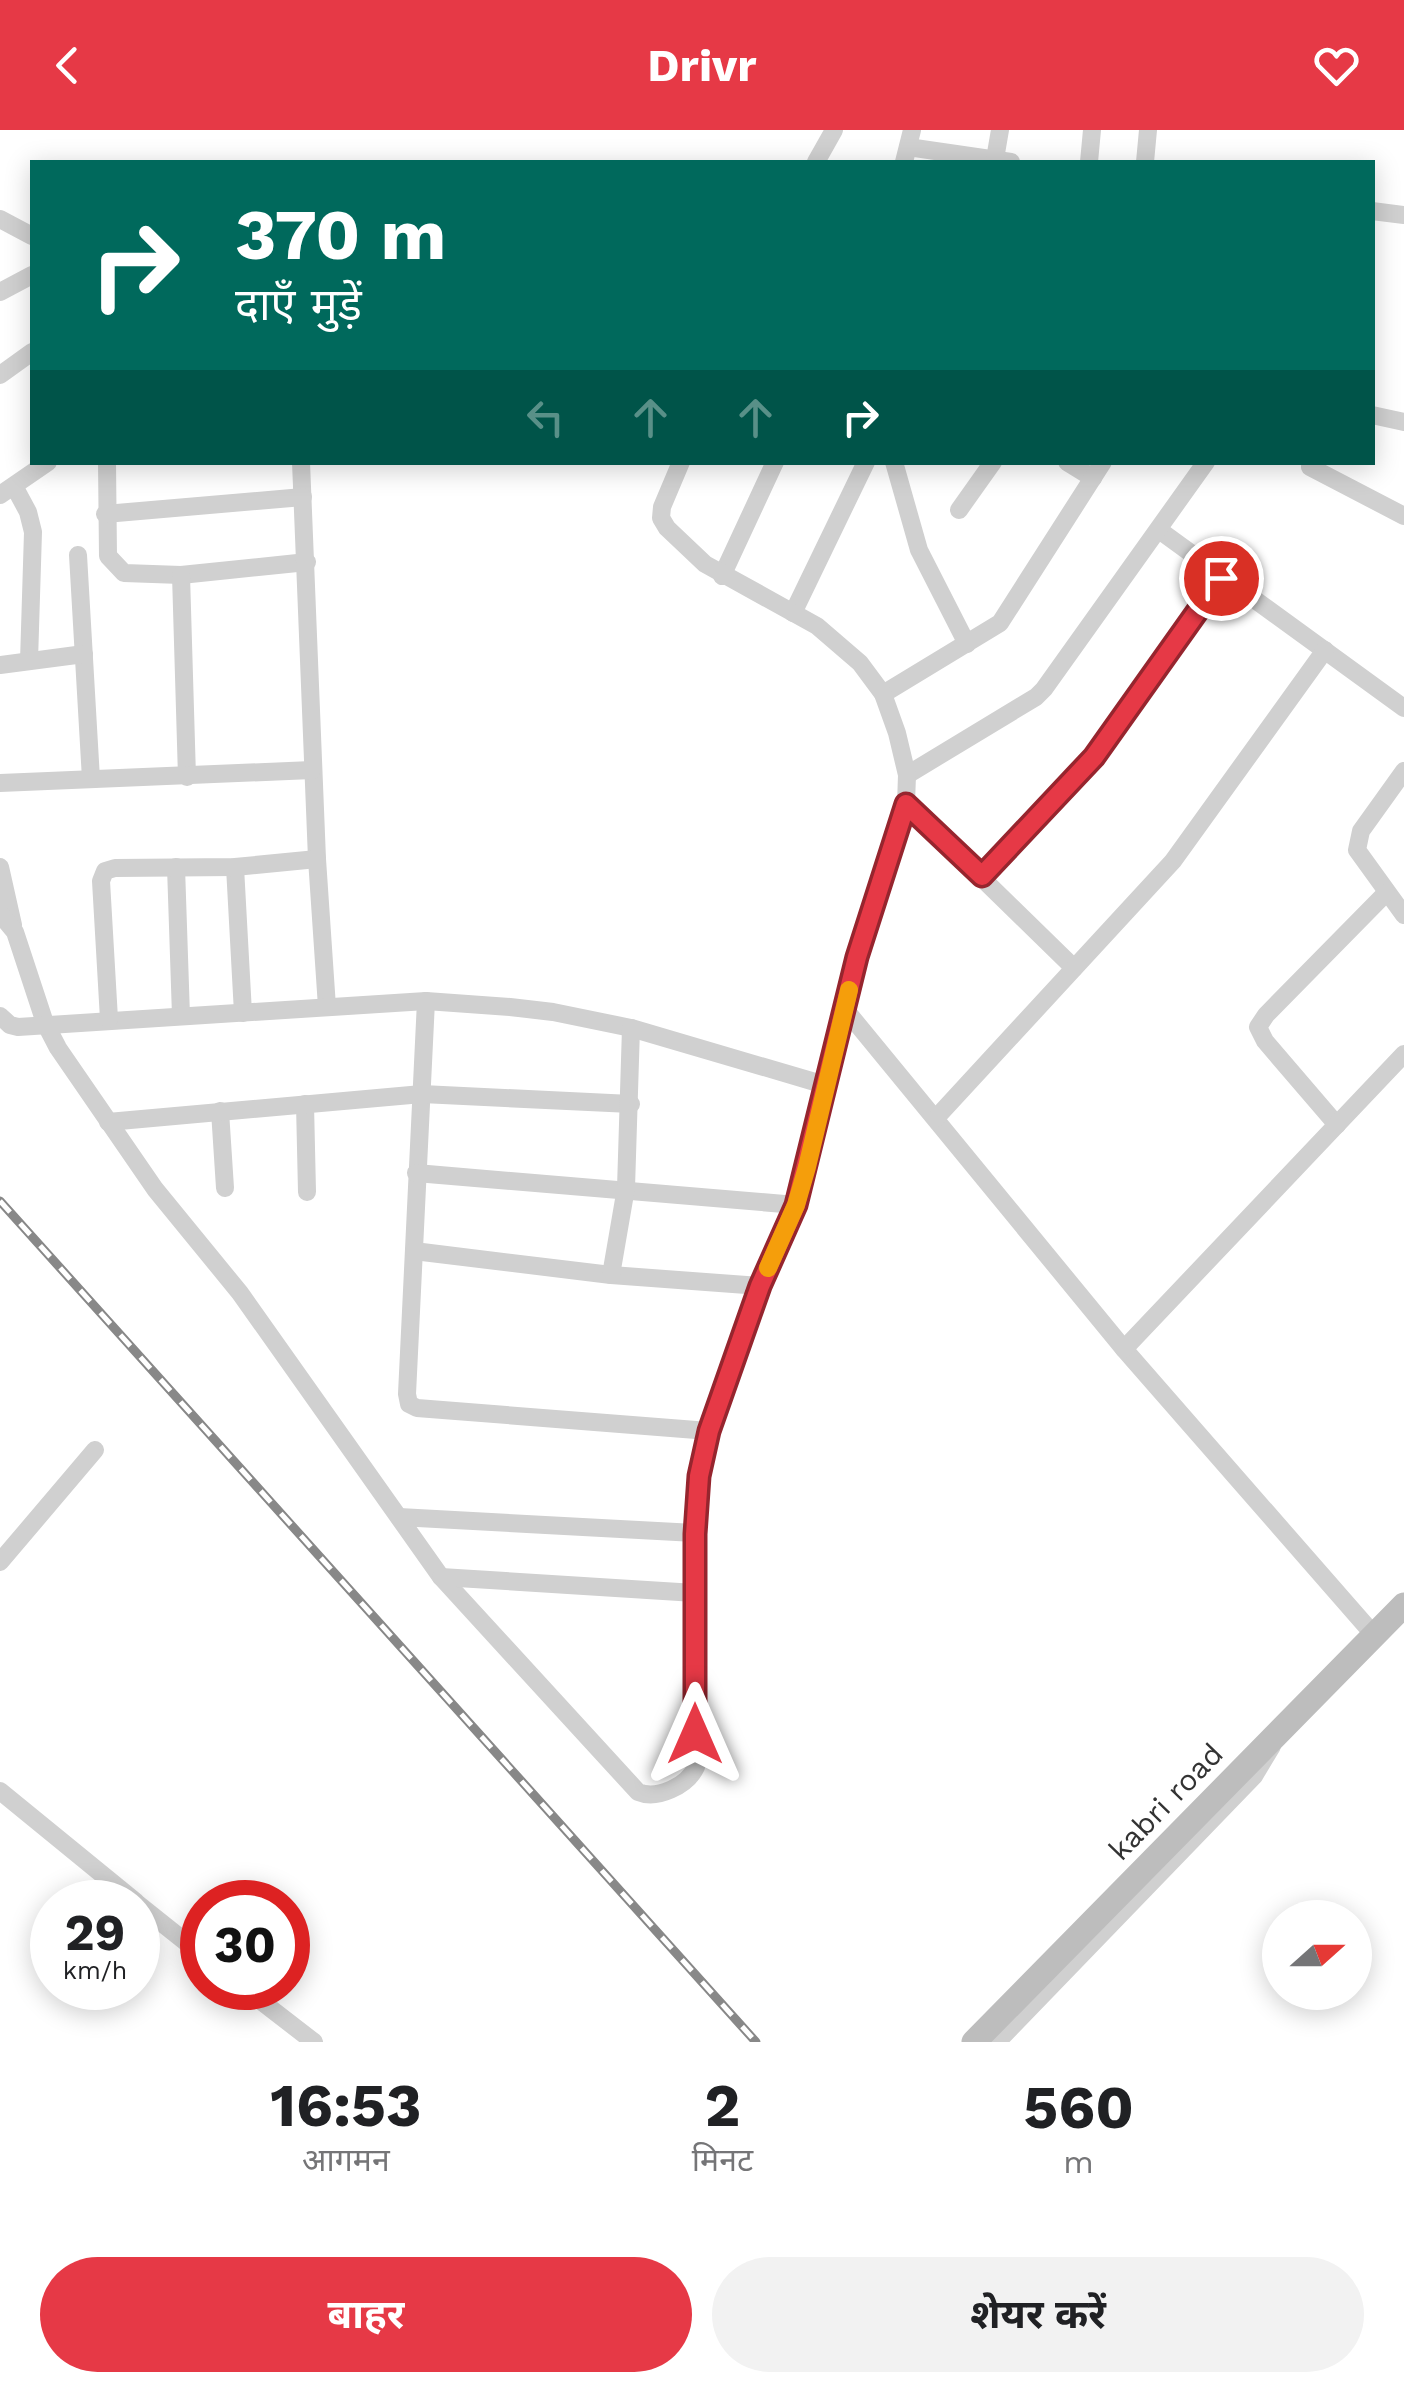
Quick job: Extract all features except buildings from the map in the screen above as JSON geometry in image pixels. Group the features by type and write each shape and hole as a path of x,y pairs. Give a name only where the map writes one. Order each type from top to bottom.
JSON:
{"street":[{"path":"817,160 834,130"},
{"path":"1000,130 1003,160"},
{"path":"1089,160 1092,130"},
{"path":"1144,160 1148,130"},
{"path":"908,146 997,160"},
{"path":"1375,211 1404,215"},
{"path":"0,219 30,235"},
{"path":"0,292 30,276"},
{"path":"0,375 30,353"},
{"path":"1375,416 1404,422"},
{"path":"30,661 33,532 28,512 7,490 44,465"},
{"path":"107,465 108,556 116,568 132,575 181,575 307,562"},
{"path":"301,465 316,859 327,1008"},
{"path":"0,867 15,932 45,1022 58,1048 155,1189 240,1293 440,1577 633,1787 650,1796 677,1785 694,1772 695,1534 699,1476 709,1431 760,1286 796,1205 857,957 906,804 907,775 883,694 837,640 722,576 666,528 661,518 664,500 681,465"},
{"path":"722,576 774,465"},
{"path":"793,613 865,465"},
{"path":"895,465 918,550 967,644"},
{"path":"958,510 991,465"},
{"path":"907,775 1036,697 1204,465"},
{"path":"1310,467 1404,516"},
{"path":"883,694 1007,615 1098,470"},
{"path":"105,514 302,497"},
{"path":"1158,530 1404,708"},
{"path":"78,556 91,779"},
{"path":"181,575 187,777"},
{"path":"982,876 1094,757 1221,578"},
{"path":"936,1118 1173,862 1326,650"},
{"path":"0,665 84,654"},
{"path":"0,782 312,770"},
{"path":"1404,770 1357,841 1360,858 1404,915"},
{"path":"906,804 1074,968"},
{"path":"109,1019 102,875 105,870 236,867 316,859"},
{"path":"176,867 181,1016"},
{"path":"236,867 243,1013"},
{"path":"1337,1126 1258,1028 1266,1015 1386,892"},
{"path":"0,914 15,932"},
{"path":"0,1016 18,1027 45,1022 426,1001 553,1012 631,1028 826,1085"},
{"path":"426,1001 407,1394 413,1407 709,1431"},
{"path":"844,1008 1124,1349 1374,1635"},
{"path":"611,1276 626,1188 631,1028"},
{"path":"1124,1349 1404,1054"},
{"path":"108,1122 422,1094 631,1104"},
{"path":"305,1104 307,1192"},
{"path":"220,1111 225,1188"},
{"path":"416,1172 796,1205"},
{"path":"414,1251 611,1276 760,1286"},
{"path":"0,1562 95,1450"},
{"path":"399,1518 695,1534"},
{"path":"440,1577 694,1593"},
{"name":"kabri road","path":"974,2042 1404,1606"},
{"path":"997,2042 1262,1768 1278,1732"},
{"path":"0,1791 109,1880"},
{"path":"160,1921 180,1937"},
{"path":"273,2010 314,2042"}],"railway":[{"path":"0,1201 756,2042"}],"slow traffic":[{"path":"768,1268 796,1205 849,990"}],"route":[{"path":"695,1734 695,1534 699,1476 709,1431 760,1286 796,1205 857,957 906,804 982,876 1094,757 1221,578"}]}
